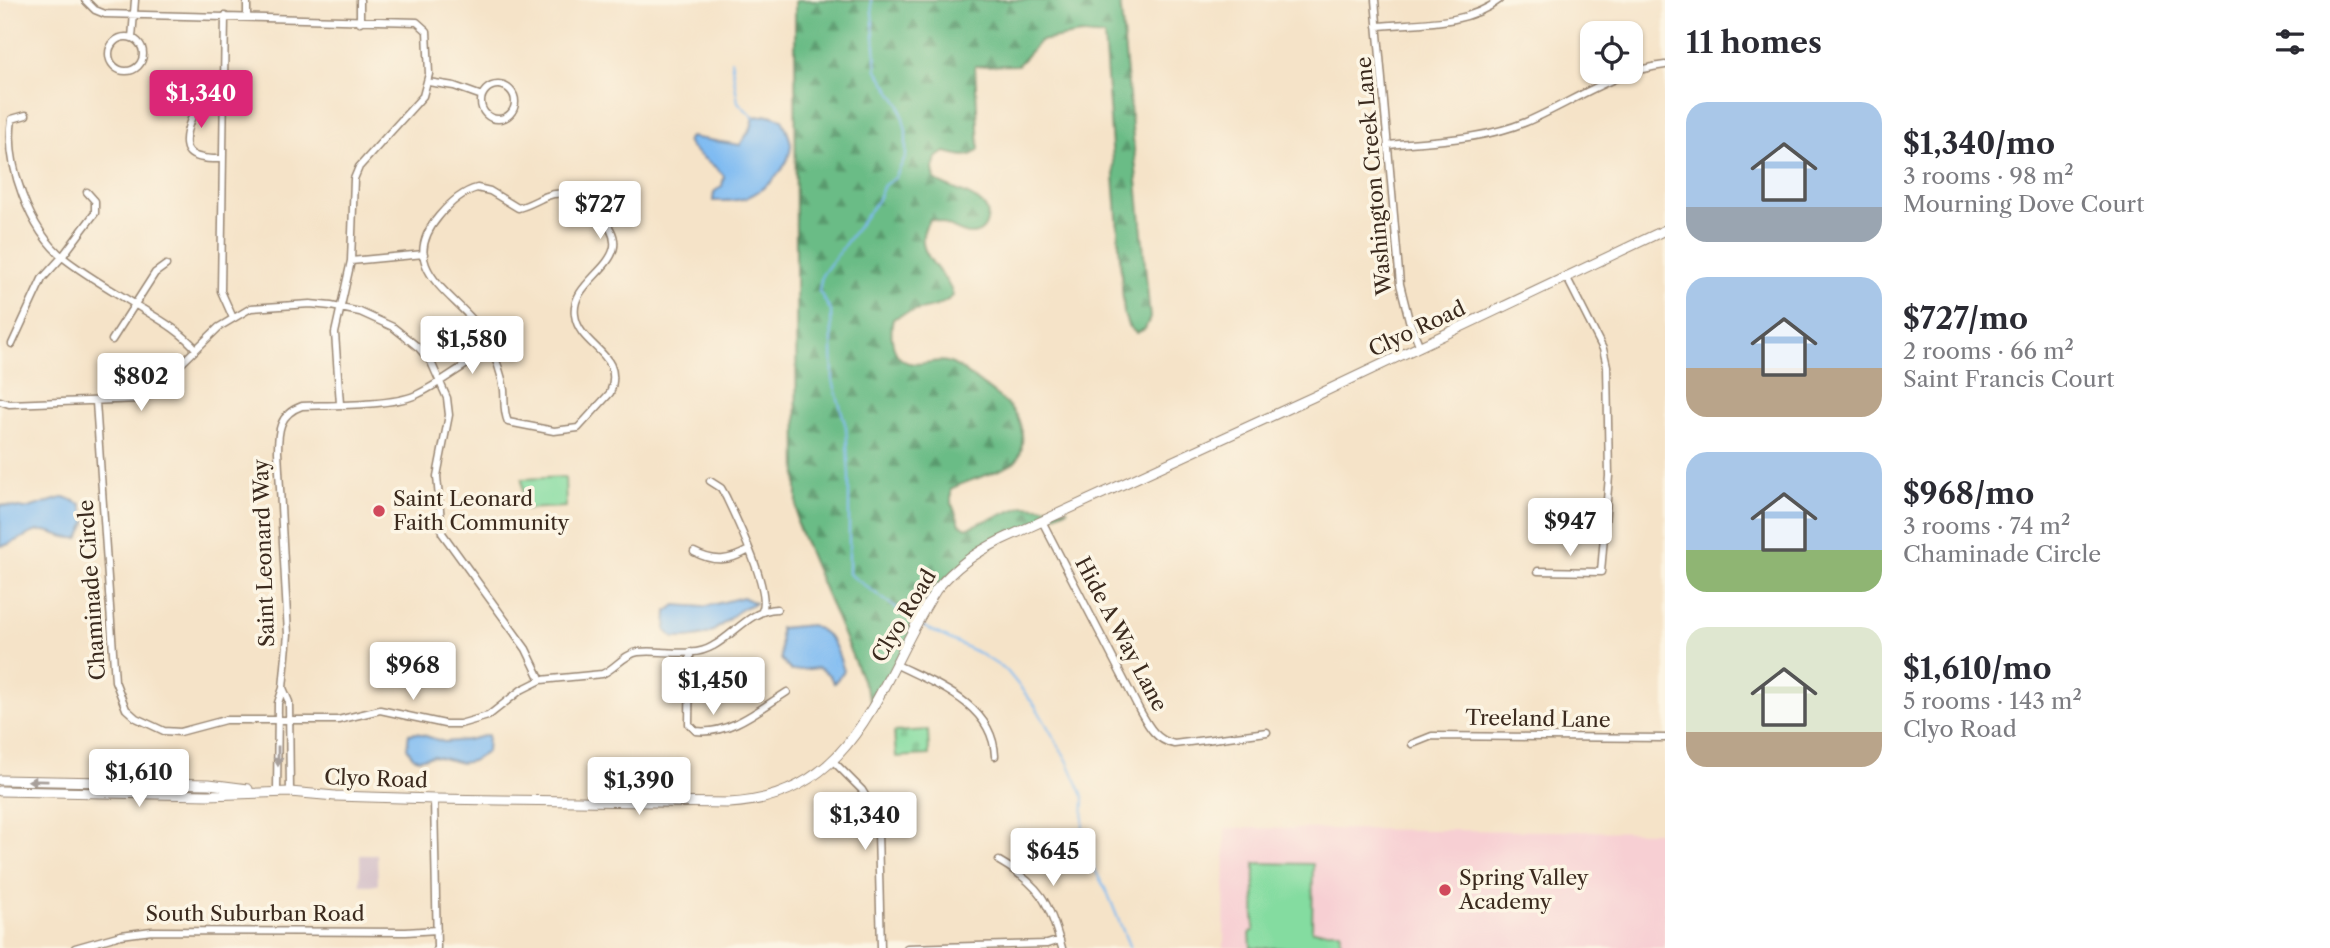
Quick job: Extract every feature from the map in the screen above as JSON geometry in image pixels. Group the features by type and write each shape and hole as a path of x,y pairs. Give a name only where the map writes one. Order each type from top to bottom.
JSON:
{"street":[{"path":"85,0 99,12 421,24 429,36 428,82 418,102 356,172 352,187 351,261 335,333 340,404 397,401 416,395 451,372 492,351"},
{"path":"132,38 118,40 111,46 108,57 113,66 132,70 143,62 142,48 132,38 135,0"},
{"path":"247,0 247,16"},
{"path":"360,0 360,22"},
{"name":"Washington Creek Lane","path":"1375,0 1403,301 1420,347"},
{"path":"1377,26 1464,18 1482,12 1499,0"},
{"path":"225,16 221,291 233,318"},
{"path":"1388,145 1474,136 1503,130 1628,74 1665,65"},
{"path":"428,82 454,86 482,96"},
{"path":"502,86 511,91 515,100 508,117 494,119 482,110 482,96 488,88 502,86"},
{"path":"223,159 196,157 187,149 184,141 199,99 207,93 225,93"},
{"path":"26,115 12,119 10,129 14,170 20,193 39,228 62,257 178,331 197,349"},
{"path":"477,188 490,191 518,208 548,195 572,195 587,203 607,224 613,237 611,257 581,291 574,313 581,331 608,360 613,372 610,393 579,428 570,431 554,432 508,422 504,413 504,389 492,351 484,333 432,278 424,254 430,229 441,213 464,193 477,188"},
{"path":"12,344 42,279 95,213 94,201 87,192"},
{"path":"11,197 20,193"},
{"name":"Clyo Road","path":"0,791 208,795 290,792 434,799 744,802 775,796 797,787 834,761 864,722 936,590 970,557 1665,230"},
{"path":"351,261 424,254"},
{"path":"112,340 155,272 166,265"},
{"path":"1538,571 1601,572 1609,476 1606,366 1603,349 1567,278"},
{"path":"0,407 9,404 140,399 150,393 219,327 251,308 310,304 342,308 393,327 425,355 441,380 447,398 449,415 437,476 442,533 526,649 541,680"},
{"path":"0,401 9,404"},
{"name":"Chaminade Circle","path":"96,401 113,671 118,695 126,709 148,726 180,733 225,720 338,720 380,710 445,724 460,724 488,716 522,690 541,680 602,674 637,652 691,652 713,646 762,611 777,609"},
{"name":"Saint Leonard Way","path":"277,792 278,704 283,688 288,634 278,435 284,418 294,409 340,404"},
{"path":"710,481 721,488 749,550 765,603 762,611"},
{"name":"Hide A Way Lane","path":"1042,521 1139,709 1156,735 1174,744 1267,732"},
{"path":"694,552 706,559 721,561 749,550"},
{"path":"691,652 689,724 696,731 711,731 734,724 787,692"},
{"path":"895,664 973,707 990,731 995,756"},
{"name":"Saint Leonard Way","path":"283,688 289,702 290,792"},
{"name":"Treeland Lane","path":"1412,744 1432,736 1665,738"},
{"path":"834,761 862,790 875,812 878,832 881,948"},
{"name":"Clyo Road","path":"0,780 209,784 277,792"},
{"path":"434,799 437,948"},
{"path":"999,861 1020,873 1038,889 1054,917 1062,948"},
{"name":"South Suburban Road","path":"75,948 121,935 152,931 437,930"},
{"path":"907,948 1047,944 1060,940"}],"shaded area":[{"name":"Spring Valley Academy","path":"1225,828 1665,832 1665,948 1224,948"},
{"path":"360,855 377,855 378,885 360,885"}],"green space":[{"path":"795,0 1120,0 1150,318 1145,329 1136,333 1128,326 1124,314 1104,36 1081,34 1040,41 1018,65 975,66 979,149 968,156 945,152 936,158 933,169 935,180 971,196 985,208 988,216 981,231 973,234 930,219 924,231 925,251 950,287 953,296 938,305 908,312 893,319 893,346 901,359 912,364 942,361 960,368 1010,407 1020,423 1022,448 1015,462 951,489 951,502 960,524 967,528 1024,506 1068,509 1001,540 946,578 873,706 797,524"},
{"path":"565,477 566,507 524,509 522,479"},
{"path":"928,730 929,755 896,757 894,732"},
{"path":"1255,863 1313,864 1312,931 1341,931 1340,948 1251,948 1250,932 1254,931"}],"water":[{"path":"769,115 782,119 791,142 790,154 782,170 769,184 746,198 713,201 714,192 722,186 724,176 694,151 687,141 690,137 740,145 751,128 754,117"},
{"path":"65,497 81,504 87,521 79,538 38,531 0,546 0,505 25,509"},
{"path":"743,597 755,603 708,633 674,638 666,631 667,611 676,605 704,607"},
{"path":"811,625 825,633 836,649 844,671 834,683 829,675 819,668 791,671 781,659 780,628"},
{"path":"417,733 444,742 488,735 487,752 472,761 461,763 434,756 418,759 413,757 407,748 409,734"}],"waterway":[{"path":"871,0 877,70 900,105 906,131 906,156 895,178 884,185 877,201 822,275 819,291 831,311 833,381 846,427 849,574 915,622"},
{"path":"731,60 738,102 755,119"},
{"path":"920,625 979,653 1007,671 1036,707 1067,760 1084,798 1082,846 1108,894 1130,948"}],"place":[{"name":"Saint Leonard Faith Community","path":"379,511"},
{"name":"Spring Valley Academy","path":"1445,890"}]}
